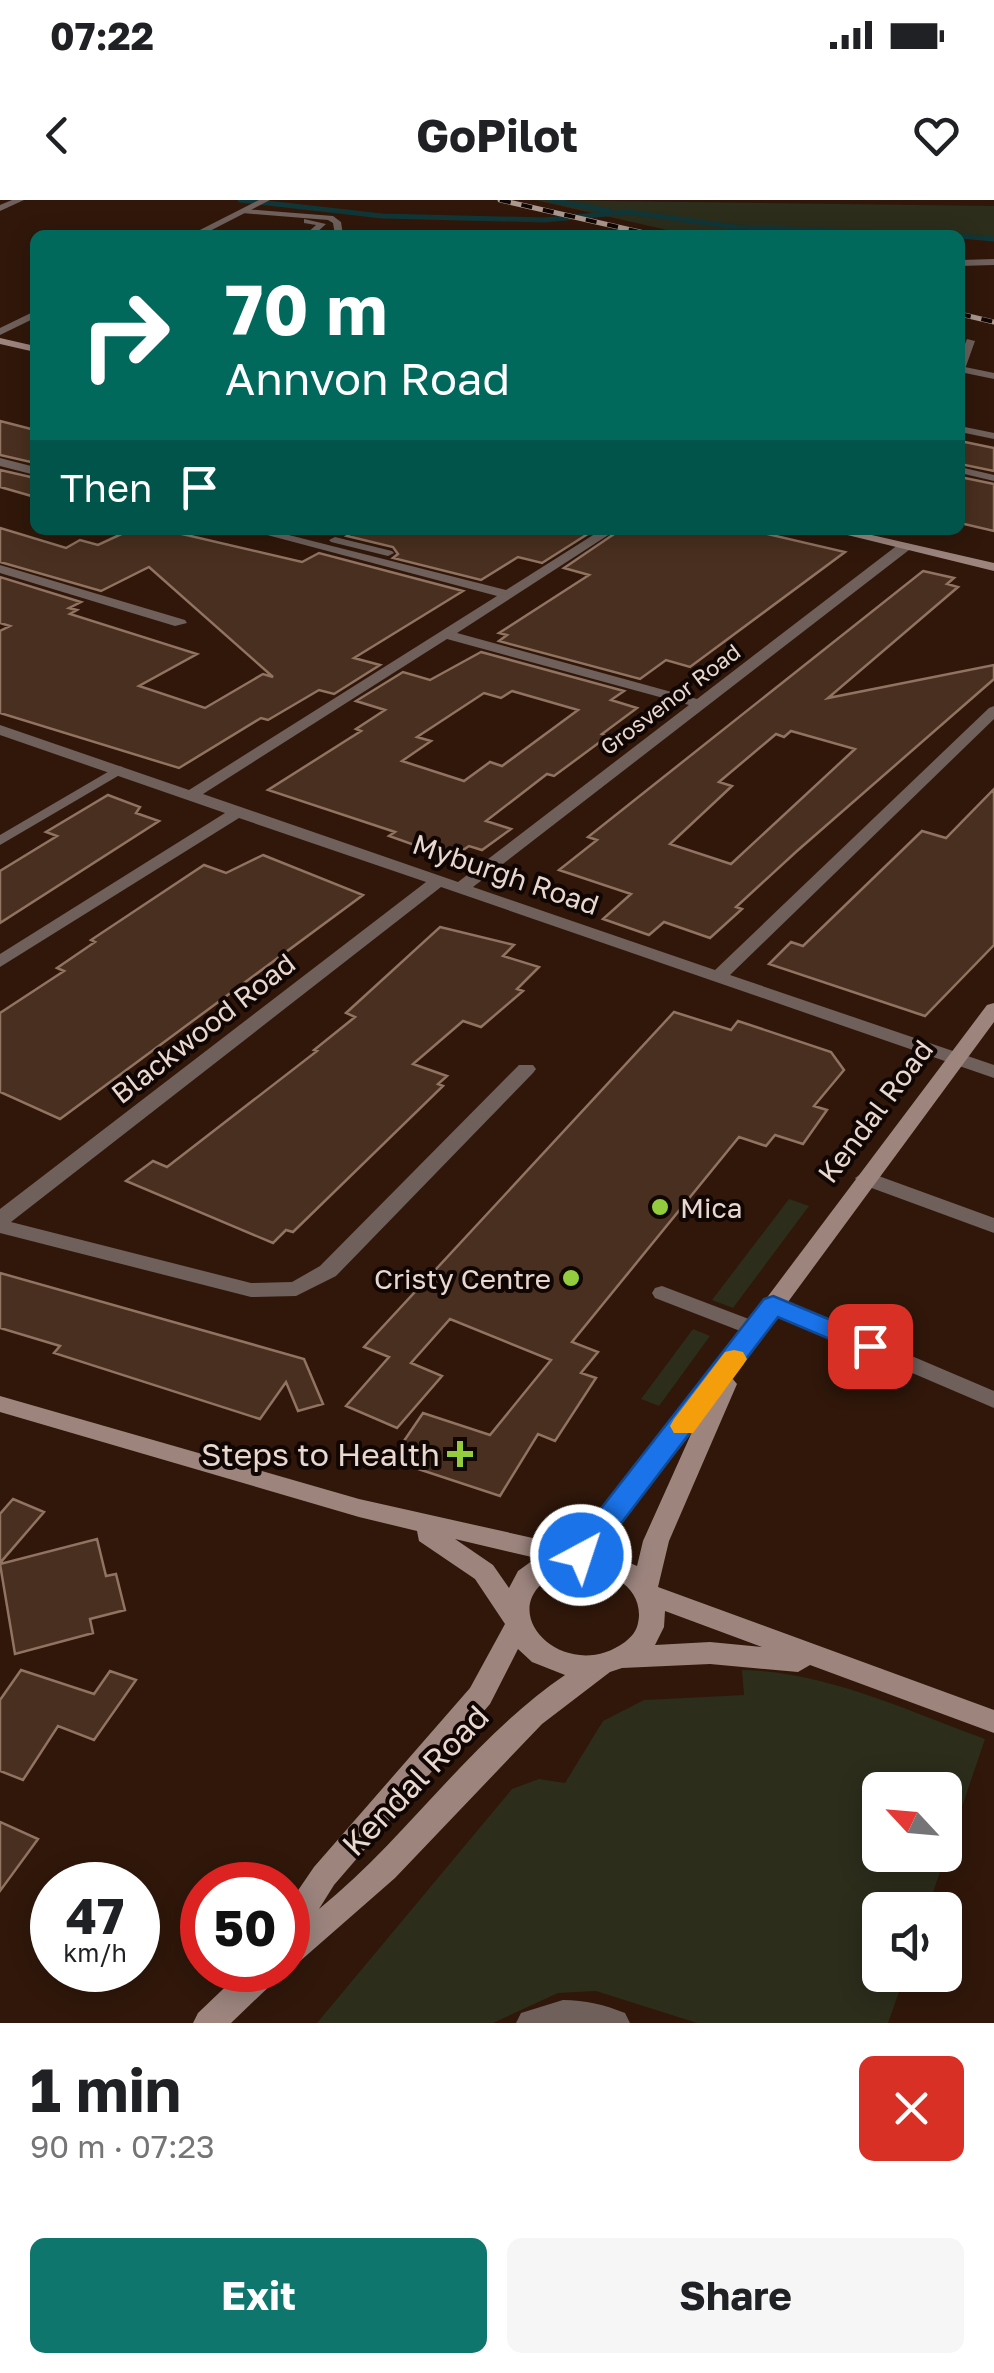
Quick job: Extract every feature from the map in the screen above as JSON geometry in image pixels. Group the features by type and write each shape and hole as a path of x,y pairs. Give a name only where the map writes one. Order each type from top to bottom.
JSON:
{"main road":[{"path":"0,341 30,348"},
{"path":"855,535 994,567"},
{"name":"Kendal Road","path":"576,1556 748,1340 865,1178 994,1010"},
{"name":"Kendal Road","path":"647,1591 656,1540 748,1340"},
{"path":"0,1404 394,1518 624,1566 647,1591 835,1666 994,1722"},
{"path":"394,1518 469,1558 542,1655 571,1664 734,1654 835,1666"},
{"path":"516,1622 522,1582 542,1565 576,1556"},
{"path":"610,1662 648,1634 653,1613 647,1591"},
{"name":"Kendal Road","path":"310,1897 480,1696 516,1622"},
{"name":"Kendal Road","path":"310,1934 355,1897 510,1734 566,1686 610,1662"},
{"path":"209,2023 240,1992"}],"street":[{"path":"0,208 20,200"},
{"path":"205,230 261,202"},
{"path":"965,263 994,262"},
{"path":"0,332 30,317"},
{"path":"965,365 994,376"},
{"path":"965,430 994,436"},
{"path":"0,462 30,470"},
{"path":"273,535 511,595"},
{"path":"191,795 602,535"},
{"name":"Grosvenor Road","path":"462,887 904,546"},
{"path":"0,570 180,623"},
{"path":"449,635 700,704"},
{"path":"718,976 994,711"},
{"name":"Myburgh Road","path":"0,730 994,1072"},
{"path":"0,962 238,811"},
{"name":"Blackwood Road","path":"0,1223 440,880"},
{"path":"0,1223 251,1290 296,1289 328,1271 526,1069"},
{"path":"865,1178 994,1226"},
{"path":"773,1305 994,1400"},
{"path":"532,2023 555,2014 592,2015 614,2023"}],"lane":[{"path":"357,200 376,200"},
{"path":"240,213 322,224 315,230"},
{"path":"240,213 330,218 337,222 338,230"},
{"path":"965,354 970,341"},
{"path":"965,471 994,478"},
{"path":"320,548 344,535"},
{"path":"335,540 388,553"},
{"path":"0,841 118,770"},
{"path":"662,1294 748,1340"}],"green space":[{"path":"535,200 994,206 994,239 965,238 965,230 667,230"},
{"path":"789,1199 809,1206 733,1308 712,1300"},
{"path":"693,1329 710,1336 659,1406 641,1399"},
{"path":"742,1670 773,1672 866,1694 985,1739 962,1807 962,1772 862,1772 862,1872 940,1872 933,1892 862,1892 862,1992 899,1992 888,2023 697,2023 596,1991 558,1993 493,2023 317,2023 512,1789 539,1779 565,1783 603,1721 644,1700 744,1695"}],"building":[{"path":"0,421 30,429 30,462 0,455"},
{"path":"965,442 994,448 994,471 965,465"},
{"path":"0,470 30,477 30,496 0,487"},
{"path":"965,478 994,484 994,531 965,524"},
{"path":"0,528 66,548 80,540 98,545 119,535 186,535 302,562 319,553 463,591 354,658 380,665 334,694 319,690 268,720 261,718 179,768 0,713 0,631 10,626 0,623 0,577 81,602 69,608 77,610 70,614 197,654 139,686 205,708 263,674 273,677 149,567 101,591 0,562"},
{"path":"586,535 542,563 518,557 481,580 393,558 398,554 393,547 347,536"},
{"path":"613,535 772,535 845,552 690,667 666,660 640,679 499,641 507,635 499,633 589,575 564,568"},
{"path":"923,571 954,578 947,584 958,587 828,698 994,665 994,679 797,851 736,907 742,909 710,938 664,922 649,935 603,919 631,894 559,870 597,840 588,837","holes":["791,731 855,749 731,864 670,844 732,786 719,782 776,734 784,737"]},
{"path":"481,652 624,691 611,700 637,708 602,734 608,736 554,776 547,774 486,821 511,829 482,850 469,846 451,858 389,836 395,832 268,790 361,731 356,729 385,710 356,701 403,672 430,680","holes":["512,691 578,710 502,766 490,762 464,781 402,761 431,741 417,737 484,693 501,698"]},
{"path":"994,789 994,945 925,1016 769,964 791,942 803,946 922,831 946,838"},
{"path":"108,795 140,807 136,813 159,821 0,923 0,871 57,836 46,832"},
{"path":"263,855 363,895 60,1119 0,1092 0,1013 64,971 57,968 95,942 91,940 204,865 226,873"},
{"path":"440,927 514,945 503,956 539,967 517,989 523,991 481,1027 463,1021 413,1064 447,1076 438,1084 443,1086 293,1232 286,1230 273,1243 126,1181 153,1161 167,1167 317,1051 314,1050 355,1017 346,1013"},
{"path":"674,1012 731,1030 738,1021 831,1052 844,1070 814,1106 827,1110 803,1144 775,1135 766,1146 739,1137 572,1342 598,1352 581,1373 596,1378 555,1441 538,1434 500,1496 391,1460 423,1413 490,1435 551,1360 450,1319 411,1363 442,1376 397,1428 346,1406 389,1357 364,1347"},
{"path":"0,1273 304,1359 323,1404 298,1411 286,1382 260,1419 54,1353 60,1346 0,1328"},
{"path":"13,1499 44,1512 0,1563 0,1514"},
{"path":"97,1539 106,1576 116,1574 125,1610 90,1619 93,1633 15,1654 0,1564"},
{"path":"21,1670 94,1694 110,1671 136,1680 94,1740 58,1726 23,1780 0,1771 0,1700"},
{"path":"0,1822 38,1839 0,1891"}],"waterway":[{"path":"240,200 382,216 545,220 627,212 735,227 808,230"},
{"path":"551,200 609,211"},
{"path":"965,236 994,239"}],"railway":[{"path":"500,200 631,230"},
{"path":"965,315 994,322"}],"slow traffic":[{"path":"683,1426 734,1359"}],"place":[{"name":"Mica","path":"660,1207"},
{"name":"Cristy Centre","path":"571,1278"},
{"name":"Steps to Health","path":"460,1454"}],"route":[{"path":"581,1555 641,1483 773,1305 870,1346"}]}
